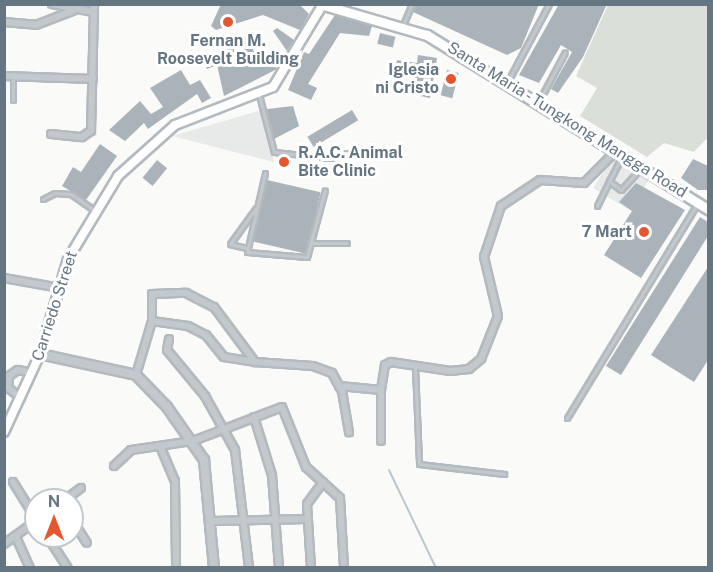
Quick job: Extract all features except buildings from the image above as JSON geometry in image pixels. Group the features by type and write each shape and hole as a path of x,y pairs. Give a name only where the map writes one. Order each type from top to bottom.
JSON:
{"main road":[{"name":"Santa Maria - Tungkong Mangga Road","path":"322,5 402,26 508,81 708,208"},
{"name":"Carriedo Street","path":"5,432 40,354 60,288 95,211 118,177 157,137 259,95 280,80 322,5"}],"street":[{"path":"52,4 73,11 93,12"},
{"path":"51,134 89,136 93,79 94,4"},
{"path":"4,22 36,25 73,11"},
{"path":"4,76 93,79"},
{"path":"381,441 381,390 385,365 469,369 492,342 498,316 484,257 508,197 540,180 584,183 620,153"},
{"path":"4,278 60,288"},
{"path":"136,375 152,321 152,294 186,292 206,299 255,362"},
{"path":"152,321 188,326 206,335 224,357 255,362 313,366 332,373 339,386 349,432"},
{"path":"169,339 167,350 224,429 242,473 249,567"},
{"path":"40,354 136,375 193,441 210,484 214,567"},
{"path":"4,370 32,373"},
{"path":"12,372 6,384 21,398"},
{"path":"339,386 381,390"},
{"path":"114,466 131,450 193,441 282,407 306,467 340,498 344,567"},
{"path":"254,417 268,449 279,567"},
{"path":"160,446 175,481 176,567"},
{"path":"13,482 24,500"},
{"path":"311,567 308,504 323,482"},
{"path":"212,521 308,519"},
{"path":"4,544 24,530"},
{"path":"16,537 30,567"},
{"path":"84,538 87,543"},
{"path":"55,548 68,567"}],"lane":[{"path":"402,26 412,4"},
{"path":"508,81 549,4"},
{"path":"539,101 565,52"},
{"path":"13,76 13,100"},
{"path":"259,95 274,152 331,158 346,153"},
{"path":"597,206 620,153"},
{"path":"609,181 626,190 642,166"},
{"path":"247,248 265,174"},
{"path":"257,207 230,244 274,258 307,257 325,190"},
{"path":"43,199 55,193 71,194 95,211"},
{"path":"567,418 698,202"},
{"path":"310,243 347,243"},
{"path":"415,367 419,464 504,474"}],"shaded area":[{"path":"608,5 708,5 708,137 694,152 664,143 647,157 580,116 597,88 576,76"},
{"path":"262,110 274,162 172,136"},
{"path":"614,154 651,176 630,210 593,188"}],"waterway":[{"path":"389,470 436,568"}],"place":[{"name":"Fernan M. Roosevelt Building","path":"228,22"},
{"name":"Iglesia ni Cristo","path":"451,79"},
{"name":"R.A.C. Animal Bite Clinic","path":"284,162"},
{"name":"7 Mart","path":"644,232"}]}
